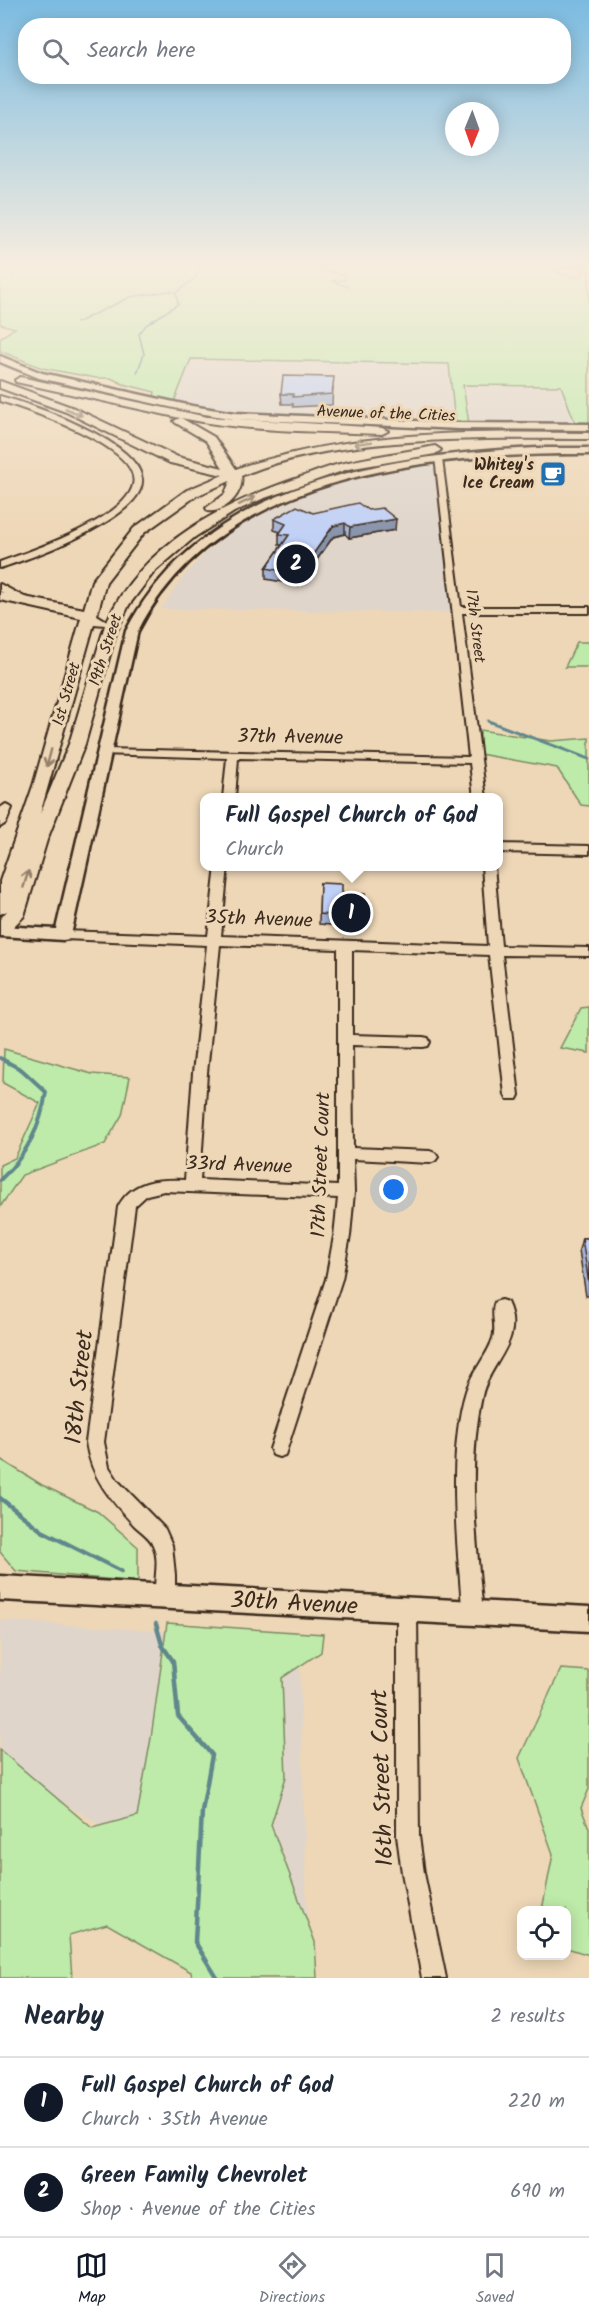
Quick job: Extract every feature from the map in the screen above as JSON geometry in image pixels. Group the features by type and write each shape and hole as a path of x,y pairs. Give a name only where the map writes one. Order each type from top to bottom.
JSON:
{"main road":[{"name":"Avenue of the Cities","path":"0,375 197,418 261,425 462,433 589,435"},
{"name":"Avenue of the Cities","path":"0,384 70,410 174,460 235,474 280,475 379,455 436,454 497,444 589,444"},
{"name":"Avenue of the Cities","path":"78,393 161,415 198,430 216,445 235,474"},
{"path":"132,590 148,561 169,539 233,493 237,486 235,474 303,453 395,439 589,435"},
{"name":"19th Street","path":"0,930 15,916 38,840 74,753 108,633 122,604 149,569 174,546 206,523 240,504 287,484 346,466 436,454"},
{"name":"1st Street","path":"0,908 41,786 99,581 111,561 132,536 151,520 173,505 235,474"},
{"path":"29,602 69,604 85,598 103,564 117,547 138,527 151,520"},
{"path":"2,594 89,615 100,621 103,627 93,663 89,706"},
{"path":"2,594 27,606 77,615 108,613 122,604"},
{"path":"2,594 13,606 64,619 74,626 82,641"}],"street":[{"name":"Avenue of the Cities","path":"0,359 28,371 56,379 192,409 235,416 441,426 589,427"},
{"path":"0,398 39,411 118,450 133,465 138,477 133,495 123,506 100,522 69,538 0,566"},
{"name":"Avenue of the Cities","path":"231,523 270,504 319,485 436,454 589,451"},
{"name":"17th Street","path":"436,454 479,793"},
{"name":"19th Street","path":"63,935 132,631 145,606 171,571 231,523"},
{"path":"0,571 12,561"},
{"path":"457,610 589,610"},
{"name":"37th Avenue","path":"104,752 475,760"},
{"path":"229,793 233,755"},
{"path":"0,823 6,808"},
{"path":"503,848 589,850"},
{"path":"192,1185 200,1073 222,871"},
{"path":"488,871 512,1095"},
{"name":"35th Avenue","path":"0,930 63,935 589,952"},
{"name":"17th Street Court","path":"279,1449 334,1279 342,1236 346,1192 345,945"},
{"path":"345,1040 423,1042"},
{"path":"345,1153 430,1157"},
{"name":"33rd Avenue","path":"133,1195 153,1186 192,1185 346,1192"},
{"name":"18th Street","path":"133,1195 124,1216 95,1442 97,1458 105,1480 118,1497 160,1538 165,1564 165,1598"},
{"path":"473,1612 466,1496 469,1435 473,1396 479,1376 503,1333 501,1307"},
{"name":"30th Avenue","path":"0,1588 589,1619"},
{"name":"16th Street Court","path":"407,1610 408,1836 434,1978"}],"shaded area":[{"path":"191,359 450,364 455,423 233,412 174,402"},
{"path":"463,385 562,386 576,425 468,424"},
{"path":"434,462 462,613 161,609 183,577 205,553 246,520 294,498 340,482"},
{"path":"0,1620 299,1641 308,1948 60,1801 0,1978"}],"green space":[{"path":"11,355 589,355 589,425 576,425 561,386 463,385 469,424 455,423 449,364 191,359 174,402 154,396 155,392 123,384 111,378 96,378 42,368"},
{"path":"577,642 589,642 589,667 565,667"},
{"path":"480,730 551,741 589,738 589,806 581,805 557,768 480,754"},
{"path":"589,1007 589,1053 560,1048 581,1008"},
{"path":"4,1049 92,1074 130,1077 122,1115 105,1144 22,1175 0,1207 0,1165 15,1158 40,1103 3,1083"},
{"path":"0,1459 42,1485 98,1512 138,1547 138,1582 16,1571 0,1552"},
{"path":"167,1623 323,1634 321,1652 282,1678 286,1777 271,1825 315,1942 317,1978 192,1978 191,1972 107,1924 69,1935 72,1978 0,1978 0,1750 92,1828 137,1816 151,1738"},
{"path":"561,1669 589,1671 589,1789 581,1808 589,1828 589,1955 571,1949 571,1906 543,1906 553,1854 519,1758"}],"building":[{"path":"283,376 334,377 332,394 293,397 293,394 281,394"},
{"path":"358,503 368,510 382,508 396,519 350,527 345,523 333,526 299,574 266,568 289,535 279,534 286,524 274,519 297,506 313,513"},
{"path":"320,883 342,884 342,893 365,894 365,914 362,920 342,920 342,916 319,914"},
{"path":"582,1238 589,1238 589,1284"}],"waterway":[{"path":"137,373 144,355"},
{"path":"488,721 589,759"},
{"path":"0,1058 22,1070 46,1092 44,1105 31,1140 25,1151 0,1180"},
{"path":"0,1498 42,1531 121,1571"},
{"path":"156,1624 162,1645 173,1661 178,1716 212,1755 202,1811 195,1942 217,1978"}],"place":[{"name":"Whitey's Ice Cream","path":"553,474"},
{"name":"Green Family Chevrolet","path":"296,564"},
{"name":"Full Gospel Church of God","path":"351,913"}]}
